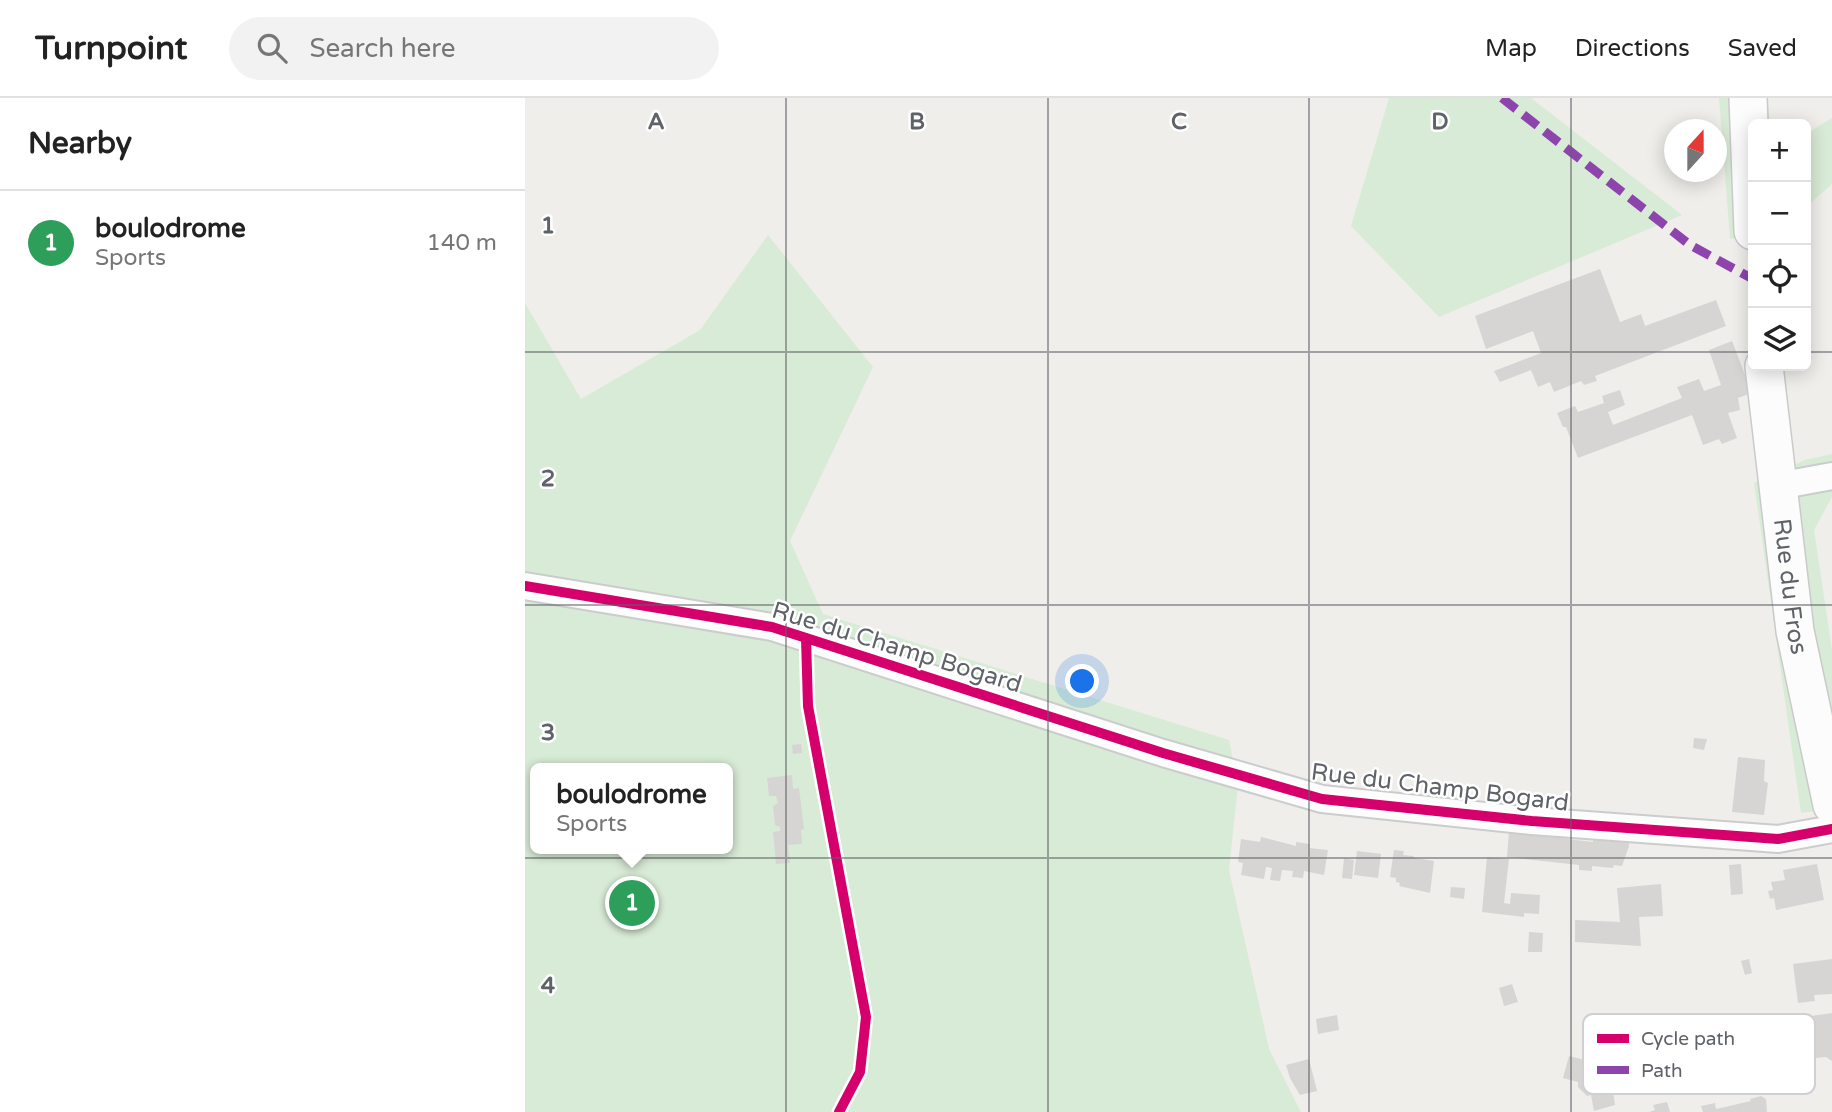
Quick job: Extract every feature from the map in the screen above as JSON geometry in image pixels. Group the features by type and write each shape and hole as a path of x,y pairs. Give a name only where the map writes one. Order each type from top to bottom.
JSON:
{"street":[{"path":"1748,98 1751,182"},
{"name":"Rue du Fros","path":"1766,371 1795,631 1832,805"},
{"path":"1778,486 1832,475"},
{"name":"Rue du Champ Bogard","path":"525,586 772,627 1163,753 1322,799 1532,821 1778,839 1832,830"}],"green space":[{"path":"1389,98 1531,98 1682,215 1439,317 1351,226"},
{"path":"1719,98 1768,98 1769,119 1748,119 1748,236 1730,239 1726,182 1727,119 1721,119"},
{"path":"1832,118 1832,184 1811,203 1811,182 1811,131"},
{"path":"768,235 873,367 790,541 823,614 1229,740 1238,785 1229,870 1269,1049 1301,1112 525,1112 525,303 581,399 700,330"},
{"path":"1832,454 1832,497 1814,530 1832,650 1832,809 1801,813 1754,483 1805,460"}],"building":[{"path":"1600,269 1620,322 1641,314 1645,326 1716,300 1726,326 1595,376 1597,381 1584,385 1581,381 1554,392 1550,382 1538,387 1531,370 1500,382 1494,371 1541,353 1533,331 1486,349 1475,316"},
{"path":"1732,341 1752,393 1738,398 1740,410 1728,413 1737,438 1722,444 1719,439 1703,445 1692,415 1578,458 1566,427 1563,427 1557,413 1575,406 1578,412 1604,403 1602,396 1620,390 1625,405 1608,412 1613,425 1682,398 1677,387 1699,379 1704,391 1721,385 1709,350"},
{"path":"1694,738 1707,739 1704,750 1693,748"},
{"path":"801,744 802,753 793,754 792,745"},
{"path":"1738,757 1765,760 1764,781 1768,783 1764,815 1732,812"},
{"path":"792,775 793,789 799,788 804,829 801,830 802,844 788,845 790,863 776,864 773,832 780,831 780,827 775,825 773,806 778,803 776,796 769,796 767,778"},
{"path":"1509,832 1593,842 1594,832 1629,836 1629,846 1622,866 1592,866 1592,871 1579,870 1579,865 1507,857"},
{"path":"1261,837 1296,846 1296,842 1310,844 1309,848 1328,850 1324,875 1304,871 1303,878 1292,877 1293,871 1282,870 1280,881 1270,880 1272,868 1266,867 1264,879 1241,875 1243,863 1238,862 1241,839 1260,842"},
{"path":"1394,850 1404,851 1403,855 1434,861 1430,893 1399,886 1396,878 1390,877"},
{"path":"1357,851 1381,854 1378,878 1354,875"},
{"path":"1487,857 1509,859 1504,903 1510,904 1511,893 1540,895 1539,914 1524,913 1524,917 1482,912"},
{"path":"1344,858 1354,860 1352,879 1342,878"},
{"path":"1741,864 1743,894 1731,895 1729,865"},
{"path":"1817,864 1824,900 1776,910 1774,898 1770,899 1768,891 1773,890 1771,882 1785,880 1783,870"},
{"path":"1661,884 1663,916 1639,917 1641,946 1575,942 1575,920 1620,922 1617,888"},
{"path":"1451,887 1465,888 1464,899 1450,897"},
{"path":"1529,932 1543,933 1542,952 1528,952"},
{"path":"1749,959 1752,973 1745,975 1741,961"},
{"path":"1832,959 1832,994 1814,995 1815,1001 1798,1003 1793,964"},
{"path":"1512,984 1518,1002 1504,1006 1499,988"},
{"path":"1832,1013 1832,1061 1826,1057 1816,1058 1815,1015"},
{"path":"1337,1015 1339,1030 1318,1034 1316,1019"},
{"path":"1569,1056 1583,1060 1583,1092 1578,1087 1578,1082 1563,1078"},
{"path":"1309,1059 1317,1091 1300,1095 1286,1065"},
{"path":"1585,1094 1613,1094 1615,1105 1594,1111 1591,1095"},
{"path":"1761,1096 1766,1099 1767,1112 1703,1112 1701,1106 1715,1103 1716,1109"},
{"path":"1667,1102 1670,1112 1649,1112 1655,1110 1653,1105"}],"marked path":[{"path":"1502,98 1690,245 1748,276"}],"cycle path":[{"path":"525,586 772,627 1163,753 1322,799 1532,821 1778,839 1832,829"},
{"path":"806,638 808,706 866,1017 860,1072 839,1112"}],"place":[{"name":"boulodrome","path":"632,903"}]}
